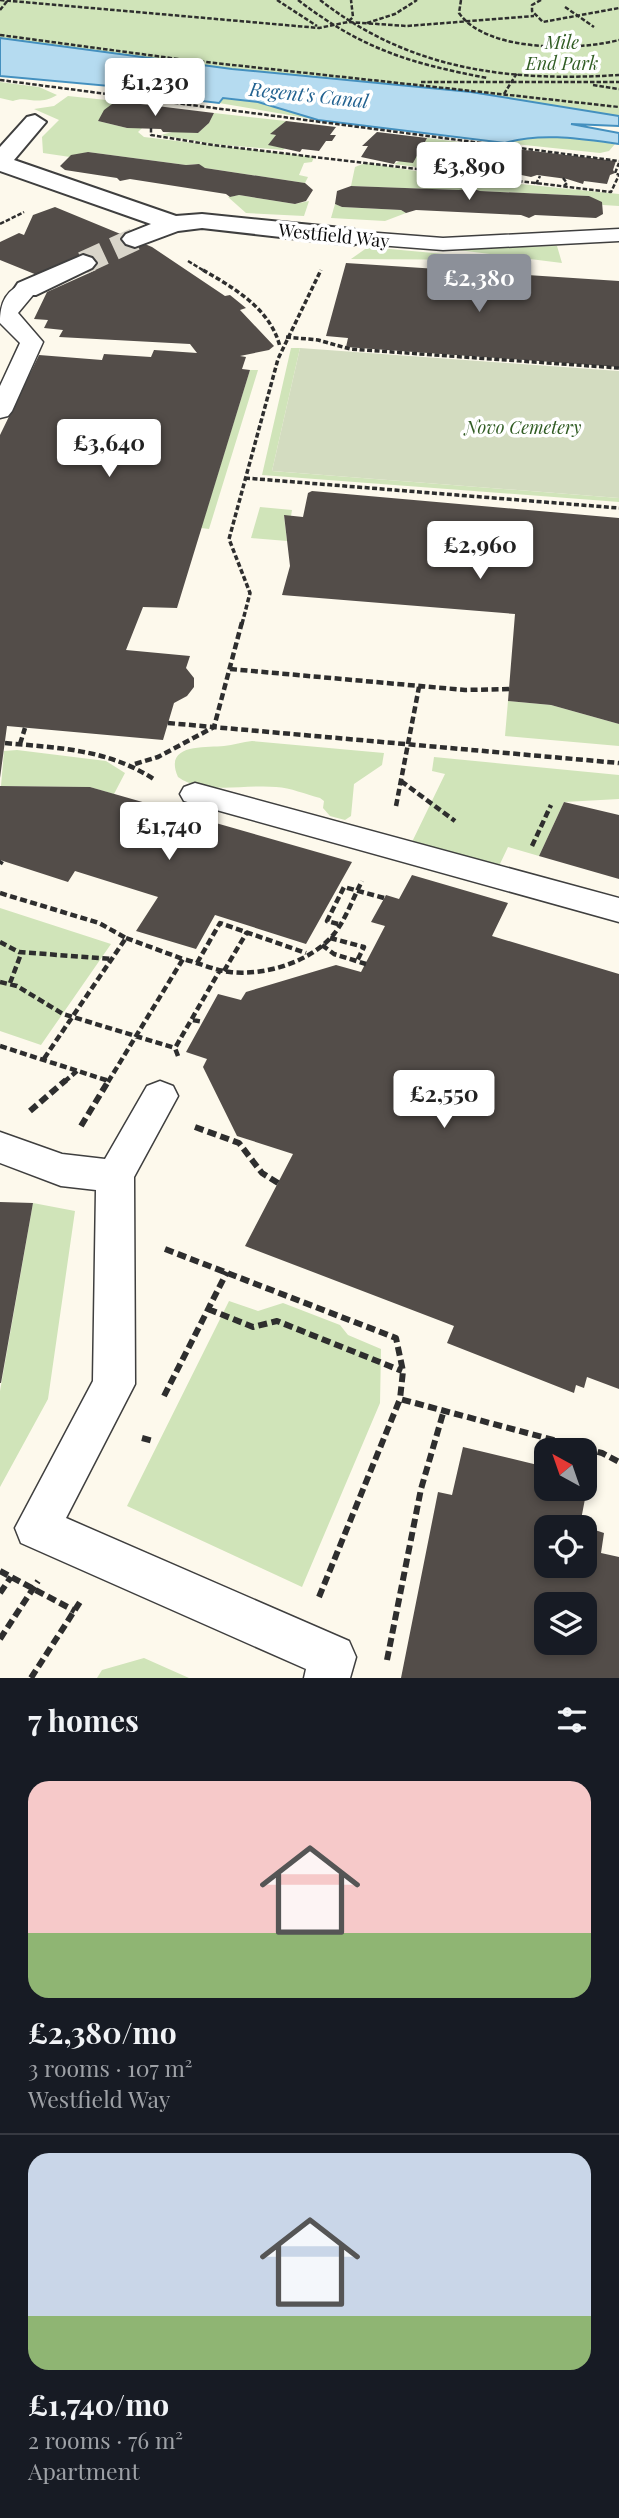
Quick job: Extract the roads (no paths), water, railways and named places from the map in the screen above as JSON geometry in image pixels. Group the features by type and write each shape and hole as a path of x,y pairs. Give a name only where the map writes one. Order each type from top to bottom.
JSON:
{"street":[{"path":"35,122 0,162 174,224"},
{"name":"Westfield Way","path":"135,239 174,224 230,223 347,237"},
{"path":"27,289 83,263"}],"lane":[{"name":"Westfield Way","path":"347,237 443,244 619,236"},
{"path":"0,411 32,342 9,320 7,313 18,295 27,289"},
{"path":"195,794 619,911"},
{"path":"160,1096 115,1175 114,1384 37,1528 333,1657 327,1678"},
{"path":"0,1147 54,1167 115,1175"}],"water":[{"name":"Regent's Canal","path":"0,38 232,69 471,92 619,116 619,126 571,124 619,133 619,144 547,137 505,143 318,120 258,102 223,98 219,103 107,90 110,86 0,76"}],"tunnel":[{"path":"83,263 135,239"}],"park label":[{"name":"Mile End Park","path":"562,52"},
{"name":"Novo Cemetery","path":"523,427"}]}
